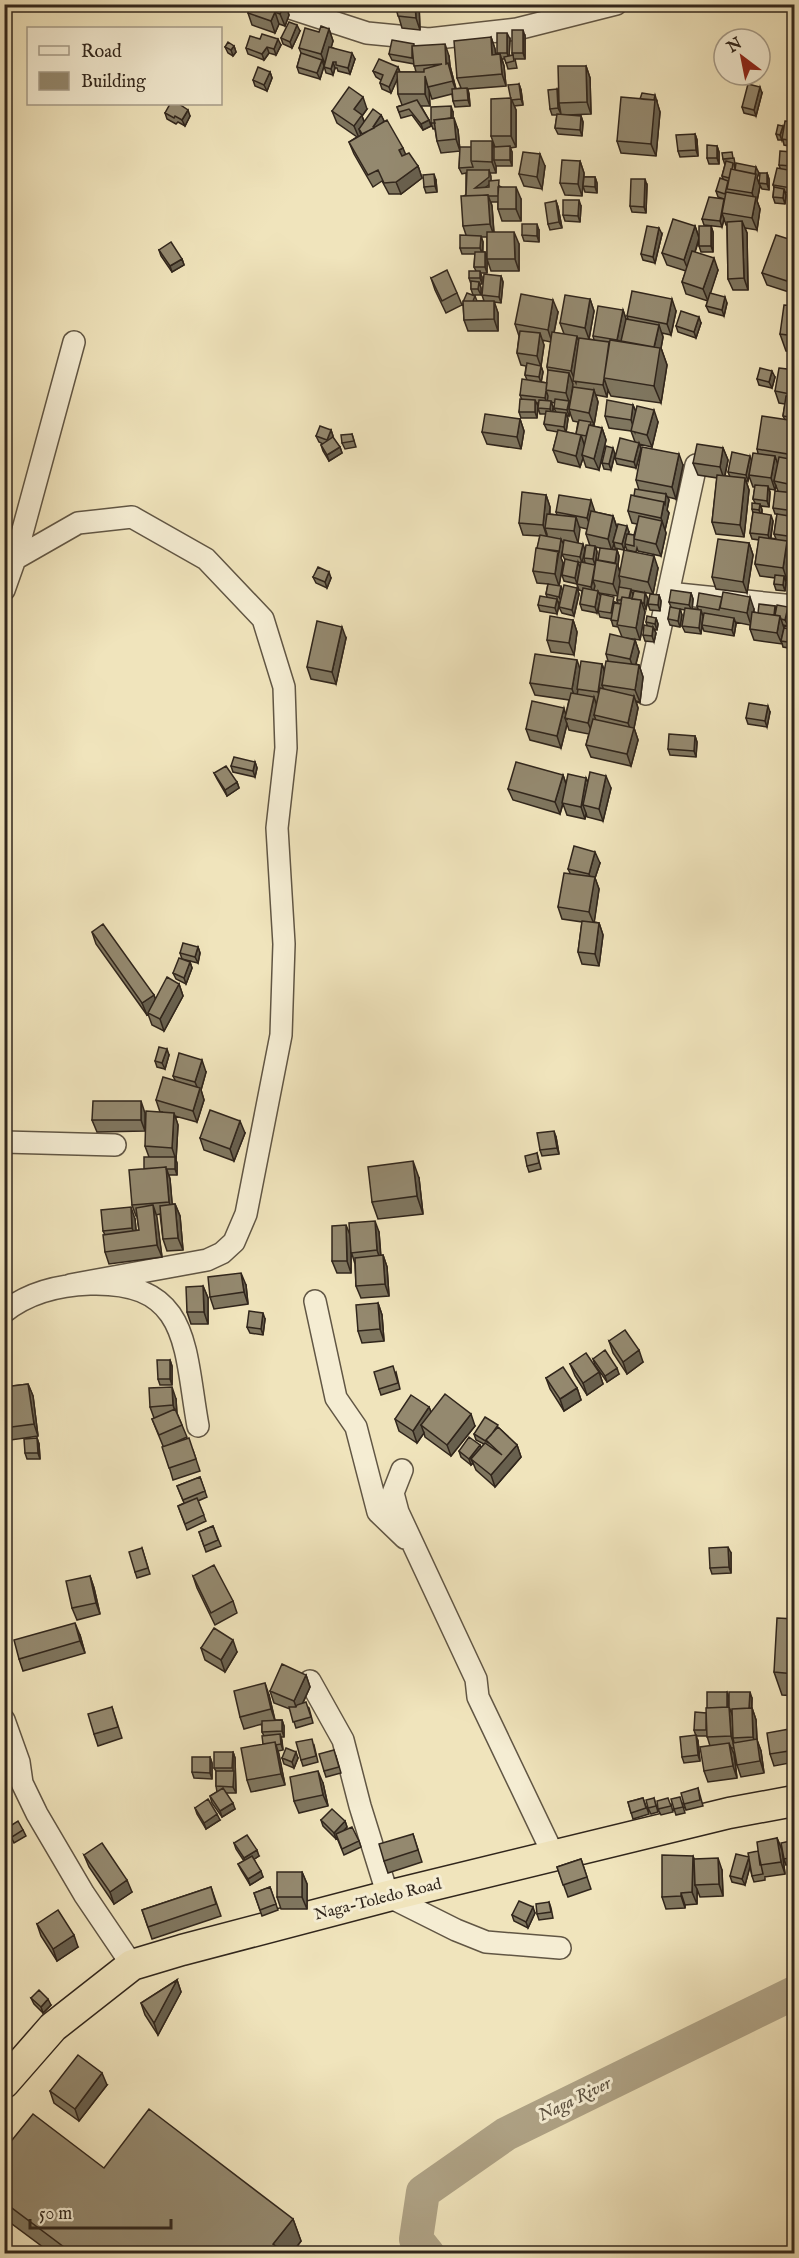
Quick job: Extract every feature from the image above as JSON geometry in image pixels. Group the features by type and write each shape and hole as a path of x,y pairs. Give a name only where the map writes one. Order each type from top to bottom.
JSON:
{"highway":[{"name":"Naga-Toledo Road","path":"7,2073 53,2027 132,1965 388,1896 729,1813 795,1802"}],"street":[{"path":"278,4 367,33 429,39 517,29 541,12 616,4"},
{"path":"4,590 15,559 74,342"},
{"path":"646,694 696,465"},
{"path":"4,1312 43,1292 70,1285 207,1260 222,1253 234,1242 246,1214 281,1035 284,944 277,828 286,748 284,687 263,619 206,559 132,518 78,523 15,559"},
{"path":"668,592 795,606"},
{"path":"4,1142 115,1145"},
{"path":"70,1285 112,1284 143,1290 165,1305 179,1329 198,1426"},
{"path":"315,1301 336,1398 356,1427 378,1512 416,1549"},
{"path":"402,1470 393,1493 398,1512 476,1679 478,1696 554,1856"},
{"path":"310,1681 343,1740 360,1806 388,1896 456,1930 486,1942 560,1948"},
{"path":"4,1720 19,1762 22,1783 37,1814 84,1894 132,1965"}],"building":[{"path":"251,4 284,4 280,14 275,12 271,21 248,13"},
{"path":"395,4 415,4 416,18 398,16"},
{"path":"289,22 297,25 290,42 281,38"},
{"path":"321,26 329,29 321,54 299,48 305,28 319,32"},
{"path":"512,30 523,30 523,53 512,53"},
{"path":"497,33 507,33 507,53 497,53"},
{"path":"262,34 278,39 274,49 267,47 262,54 246,48 250,36 260,39"},
{"path":"491,37 492,55 500,54 502,74 457,78 454,41"},
{"path":"392,40 414,44 412,58 389,54"},
{"path":"228,42 234,46 231,50 225,47"},
{"path":"445,44 446,64 448,63 453,81 428,87 425,76 425,94 398,94 397,72 424,72 424,69 442,64 414,66 412,46"},
{"path":"329,47 352,53 348,68 336,65 336,62 333,62 331,69 324,67"},
{"path":"301,53 322,60 317,73 297,67"},
{"path":"513,55 514,61 506,63 504,57"},
{"path":"379,59 398,67 389,87 380,83 383,75 373,71"},
{"path":"558,66 586,66 587,102 559,103"},
{"path":"258,67 270,72 264,85 253,80"},
{"path":"519,84 521,99 511,100 508,85"},
{"path":"349,87 363,97 354,109 362,115 354,126 332,111"},
{"path":"747,87 760,87 754,110 742,107"},
{"path":"467,88 468,100 453,101 452,89"},
{"path":"557,89 558,108 550,109 548,90"},
{"path":"642,93 655,95 654,100 640,99"},
{"path":"621,97 655,100 651,144 617,141"},
{"path":"511,98 511,136 491,136 491,99"},
{"path":"417,100 429,120 421,124 409,109 399,112 397,107"},
{"path":"169,105 180,105 188,110 182,120 165,113"},
{"path":"451,106 451,118 434,120 435,123 431,123 431,107"},
{"path":"373,109 381,115 374,128 362,134 359,129"},
{"path":"557,114 581,116 580,130 555,128"},
{"path":"454,118 456,139 437,141 434,120"},
{"path":"387,120 403,148 399,150 402,156 409,153 418,166 396,182 384,183 378,170 368,175 349,142"},
{"path":"785,121 795,122 795,141 782,139"},
{"path":"778,125 783,126 780,135 776,134"},
{"path":"695,134 696,150 678,151 676,135"},
{"path":"471,141 492,141 492,162 471,161"},
{"path":"707,145 717,146 717,158 707,158"},
{"path":"510,146 510,160 494,160 494,147"},
{"path":"460,147 471,147 473,167 459,168"},
{"path":"780,151 792,152 791,166 779,165"},
{"path":"523,152 540,154 537,177 519,174"},
{"path":"732,152 733,158 723,159 722,153"},
{"path":"562,160 580,161 578,184 560,183"},
{"path":"726,161 733,163 729,178 722,176"},
{"path":"736,163 756,167 755,174 735,170"},
{"path":"777,168 794,171 791,188 773,185"},
{"path":"731,169 756,174 752,193 727,189"},
{"path":"467,170 489,170 489,177 475,188 489,187 489,181 499,180 498,196 464,196 466,195"},
{"path":"760,173 767,173 767,184 759,183"},
{"path":"434,174 435,186 424,187 423,175"},
{"path":"584,177 595,177 595,187 583,186"},
{"path":"720,178 728,181 725,194 716,191"},
{"path":"631,179 645,179 644,207 630,206"},
{"path":"498,187 516,187 516,209 498,209"},
{"path":"774,187 784,189 783,198 773,197"},
{"path":"726,192 756,197 752,218 722,213"},
{"path":"488,195 490,224 463,226 461,196"},
{"path":"709,197 724,199 720,221 702,219"},
{"path":"563,200 579,200 578,216 563,215"},
{"path":"556,201 559,222 548,224 545,203"},
{"path":"673,219 695,226 684,260 662,253"},
{"path":"742,221 744,278 728,279 727,222"},
{"path":"522,224 537,224 537,236 522,235"},
{"path":"647,226 659,228 653,257 641,254"},
{"path":"699,226 711,226 711,246 699,246"},
{"path":"487,232 514,232 515,259 487,259"},
{"path":"460,235 481,236 480,248 460,248"},
{"path":"776,235 795,241 795,261 787,281 762,273"},
{"path":"171,242 182,259 170,266 159,250"},
{"path":"692,251 714,258 703,289 682,282"},
{"path":"475,252 485,252 485,267 474,267"},
{"path":"447,270 457,293 442,301 431,278"},
{"path":"469,271 480,271 480,278 469,278"},
{"path":"484,274 501,276 499,297 482,295"},
{"path":"471,281 479,282 478,289 471,289"},
{"path":"632,291 672,299 667,324 627,316"},
{"path":"467,293 475,296 473,301 463,301"},
{"path":"710,293 725,297 722,310 706,306"},
{"path":"521,294 553,300 548,330 515,324"},
{"path":"565,295 590,299 585,328 560,323"},
{"path":"463,301 494,301 494,319 464,320"},
{"path":"784,305 795,306 795,336 780,334"},
{"path":"598,306 623,310 617,340 593,336"},
{"path":"681,311 699,317 694,332 676,326"},
{"path":"626,319 659,325 654,347 621,341"},
{"path":"520,331 540,333 537,356 517,353"},
{"path":"552,332 577,336 571,371 547,367"},
{"path":"579,338 609,342 603,385 573,381"},
{"path":"610,340 660,348 654,386 604,378"},
{"path":"527,363 541,366 539,377 525,375"},
{"path":"760,368 772,371 769,382 757,379"},
{"path":"779,368 795,370 795,395 775,391"},
{"path":"548,370 569,373 566,393 546,390"},
{"path":"522,379 547,383 545,398 520,395"},
{"path":"573,387 594,390 589,413 569,409"},
{"path":"786,396 795,397 795,418 783,416"},
{"path":"520,399 535,400 535,412 519,412"},
{"path":"555,399 569,401 567,410 554,408"},
{"path":"539,400 551,401 550,409 538,408"},
{"path":"607,400 633,405 631,420 605,416"},
{"path":"637,406 654,410 647,435 631,431"},
{"path":"546,411 566,413 564,427 544,424"},
{"path":"485,414 520,419 517,437 482,432"},
{"path":"762,416 795,421 794,455 757,449"},
{"path":"579,420 591,422 586,436 576,434"},
{"path":"589,425 602,428 594,459 582,455"},
{"path":"320,426 331,430 327,440 316,436"},
{"path":"558,430 581,435 576,456 553,450"},
{"path":"352,434 354,441 342,443 341,435"},
{"path":"333,437 340,447 327,455 321,445"},
{"path":"620,438 639,443 634,462 615,458"},
{"path":"697,444 723,448 720,467 693,463"},
{"path":"606,446 613,448 609,464 602,463"},
{"path":"642,447 679,454 672,487 636,480"},
{"path":"732,452 750,456 746,475 728,472"},
{"path":"753,453 775,456 771,478 749,475"},
{"path":"779,457 795,460 793,485 774,481"},
{"path":"717,475 745,478 740,525 712,522"},
{"path":"755,485 768,486 767,501 753,499"},
{"path":"635,489 666,494 665,504 634,496"},
{"path":"775,491 795,493 794,511 773,508"},
{"path":"522,492 546,495 543,525 519,523"},
{"path":"559,495 591,500 587,518 556,512"},
{"path":"631,495 664,502 661,518 628,511"},
{"path":"752,503 760,504 759,510 752,509"},
{"path":"591,511 613,516 608,539 586,534"},
{"path":"753,512 771,515 768,535 750,533"},
{"path":"547,514 576,517 574,531 545,528"},
{"path":"777,514 795,517 794,537 774,534"},
{"path":"639,516 662,521 656,544 634,539"},
{"path":"618,524 627,526 622,544 613,542"},
{"path":"627,534 634,535 634,546 625,544"},
{"path":"540,535 561,539 559,552 537,548"},
{"path":"759,537 787,541 783,568 755,564"},
{"path":"718,539 749,543 743,582 712,577"},
{"path":"564,540 583,544 580,557 562,554"},
{"path":"586,545 595,546 593,559 584,558"},
{"path":"536,548 558,551 555,574 533,571"},
{"path":"600,548 617,550 615,563 598,560"},
{"path":"795,548 795,583 789,582"},
{"path":"624,550 654,556 648,582 619,576"},
{"path":"565,559 578,562 575,578 562,575"},
{"path":"596,560 617,564 613,584 593,580"},
{"path":"581,562 595,565 591,587 577,584"},
{"path":"318,567 329,572 325,582 313,577"},
{"path":"775,575 784,576 783,585 774,584"},
{"path":"548,584 561,586 559,597 546,594"},
{"path":"564,585 577,588 572,610 559,607"},
{"path":"619,587 631,589 629,598 622,597 621,600 617,600"},
{"path":"583,588 598,591 595,607 580,604"},
{"path":"671,590 691,593 689,605 669,602"},
{"path":"634,591 645,593 644,603 641,600 632,599"},
{"path":"723,592 750,597 747,613 720,608"},
{"path":"699,593 722,597 719,610 697,606"},
{"path":"601,594 614,597 611,613 598,611"},
{"path":"650,594 659,595 658,605 648,604"},
{"path":"540,596 557,599 555,608 538,605"},
{"path":"622,597 641,600 636,628 617,625"},
{"path":"614,603 621,604 618,621 611,620"},
{"path":"759,604 775,606 774,615 758,613"},
{"path":"777,605 788,607 785,620 775,615"},
{"path":"670,607 680,609 678,621 668,619"},
{"path":"685,608 701,610 699,628 682,626"},
{"path":"752,612 780,616 777,633 750,629"},
{"path":"704,613 734,618 732,630 702,625"},
{"path":"550,616 573,620 569,643 547,640"},
{"path":"647,616 656,618 655,624 646,622"},
{"path":"317,621 342,627 332,672 307,667"},
{"path":"644,625 653,627 652,636 643,635"},
{"path":"784,628 795,630 795,643 781,641"},
{"path":"610,634 635,640 630,659 606,654"},
{"path":"535,654 577,660 572,689 530,683"},
{"path":"581,661 602,664 598,692 577,689"},
{"path":"606,661 639,665 635,690 602,685"},
{"path":"600,688 634,696 628,723 594,715"},
{"path":"571,693 594,697 588,723 565,718"},
{"path":"532,701 564,708 557,736 526,729"},
{"path":"749,703 768,706 765,721 746,718"},
{"path":"593,719 634,728 627,754 586,745"},
{"path":"669,734 695,736 694,751 668,749"},
{"path":"234,757 255,762 253,771 231,766"},
{"path":"516,762 563,775 555,802 508,789"},
{"path":"226,766 237,782 225,790 214,773"},
{"path":"590,772 606,776 599,809 583,805"},
{"path":"568,774 586,778 581,807 562,803"},
{"path":"574,846 595,852 589,874 568,869"},
{"path":"564,873 595,877 589,912 558,907"},
{"path":"582,921 599,923 595,954 578,952"},
{"path":"103,924 154,995 142,1003 92,932"},
{"path":"183,943 198,947 195,957 180,953"},
{"path":"179,958 190,962 184,978 173,973"},
{"path":"167,977 179,984 160,1019 148,1013"},
{"path":"159,1047 167,1049 162,1063 155,1061"},
{"path":"179,1053 202,1060 195,1082 173,1076"},
{"path":"163,1077 200,1088 193,1111 156,1100"},
{"path":"93,1101 141,1101 141,1120 92,1120"},
{"path":"210,1110 240,1121 230,1149 200,1138"},
{"path":"146,1111 174,1113 172,1148 145,1146"},
{"path":"554,1131 557,1148 540,1150 537,1133"},
{"path":"537,1153 539,1163 527,1166 525,1156"},
{"path":"144,1157 175,1157 175,1169 166,1169 166,1167 144,1169"},
{"path":"413,1161 417,1196 372,1202 368,1167"},
{"path":"166,1167 169,1202 132,1205 129,1170"},
{"path":"175,1204 178,1238 163,1239 160,1206"},
{"path":"153,1205 157,1245 105,1252 103,1235 139,1230 136,1208"},
{"path":"131,1207 132,1228 103,1231 101,1210"},
{"path":"375,1221 377,1250 351,1253 349,1223"},
{"path":"346,1225 347,1261 332,1261 332,1226"},
{"path":"383,1255 385,1284 356,1286 355,1258"},
{"path":"241,1273 244,1292 210,1297 208,1277"},
{"path":"203,1286 204,1312 187,1312 186,1287"},
{"path":"378,1303 380,1329 358,1331 356,1305"},
{"path":"249,1311 263,1313 261,1329 247,1327"},
{"path":"625,1330 639,1350 623,1362 609,1341"},
{"path":"605,1350 617,1368 605,1376 593,1359"},
{"path":"586,1353 599,1372 583,1383 570,1364"},
{"path":"157,1360 170,1360 170,1379 158,1379"},
{"path":"393,1366 398,1383 379,1389 374,1372"},
{"path":"563,1367 577,1388 560,1399 546,1378"},
{"path":"28,1384 34,1424 4,1428 4,1387"},
{"path":"172,1387 173,1405 150,1407 149,1388"},
{"path":"445,1394 471,1414 447,1445 421,1425"},
{"path":"411,1395 429,1407 413,1431 395,1419"},
{"path":"175,1409 182,1425 159,1435 152,1419"},
{"path":"485,1417 498,1425 486,1440 487,1442 474,1434"},
{"path":"498,1427 517,1445 491,1475 471,1459 485,1443 502,1455 486,1440"},
{"path":"469,1437 480,1445 469,1459 459,1451"},
{"path":"37,1438 38,1453 25,1453 24,1439"},
{"path":"189,1438 196,1459 169,1468 162,1447"},
{"path":"200,1477 205,1491 183,1500 177,1486"},
{"path":"197,1498 204,1515 185,1524 178,1506"},
{"path":"213,1526 218,1540 204,1546 199,1532"},
{"path":"728,1547 729,1567 710,1568 709,1548"},
{"path":"142,1548 148,1568 135,1572 129,1552"},
{"path":"214,1565 233,1601 211,1613 193,1576"},
{"path":"90,1576 96,1603 72,1608 66,1581"},
{"path":"777,1618 795,1619 795,1674 774,1672"},
{"path":"75,1623 80,1641 19,1659 14,1640"},
{"path":"214,1628 233,1640 221,1660 201,1648"},
{"path":"282,1664 306,1675 294,1701 270,1691"},
{"path":"265,1683 271,1709 240,1717 234,1691"},
{"path":"707,1692 727,1692 727,1707 707,1708"},
{"path":"729,1692 750,1692 749,1708 732,1709 731,1711"},
{"path":"306,1702 311,1717 293,1722 289,1707 296,1707"},
{"path":"112,1707 118,1727 94,1734 88,1714"},
{"path":"729,1707 731,1736 707,1737 706,1708"},
{"path":"752,1708 753,1737 733,1738 732,1709"},
{"path":"695,1712 706,1713 706,1730 694,1730"},
{"path":"282,1720 282,1731 262,1732 262,1721"},
{"path":"795,1728 795,1750 770,1754 767,1733"},
{"path":"280,1734 281,1744 276,1745 275,1742 263,1744 262,1736"},
{"path":"696,1735 698,1755 682,1757 680,1737"},
{"path":"312,1739 316,1756 301,1760 296,1742"},
{"path":"757,1739 760,1761 737,1765 733,1743"},
{"path":"275,1742 281,1774 247,1780 241,1748"},
{"path":"729,1743 733,1766 704,1771 700,1747"},
{"path":"286,1748 296,1752 292,1762 282,1758"},
{"path":"334,1750 339,1767 324,1771 319,1754"},
{"path":"214,1752 233,1752 232,1768 214,1768"},
{"path":"192,1757 210,1757 210,1773 192,1772"},
{"path":"216,1771 234,1771 233,1787 216,1786"},
{"path":"318,1771 323,1795 294,1801 290,1777"},
{"path":"223,1788 233,1803 220,1811 210,1796"},
{"path":"698,1788 700,1800 684,1804 681,1793"},
{"path":"680,1797 683,1807 674,1809 671,1799"},
{"path":"643,1798 646,1808 631,1813 628,1802"},
{"path":"654,1798 656,1806 648,1808 646,1800"},
{"path":"668,1798 671,1806 658,1809 657,1801"},
{"path":"208,1799 217,1814 204,1823 195,1808"},
{"path":"332,1809 345,1821 334,1833 321,1820"},
{"path":"18,1821 23,1830 12,1837 7,1828"},
{"path":"352,1827 359,1841 342,1849 336,1834"},
{"path":"413,1834 418,1850 384,1861 379,1844"},
{"path":"247,1835 257,1850 244,1858 234,1843"},
{"path":"777,1838 781,1862 760,1865 757,1842"},
{"path":"795,1840 795,1857 784,1859 781,1843"},
{"path":"102,1843 127,1880 110,1892 84,1855"},
{"path":"758,1851 763,1874 752,1876 748,1853"},
{"path":"736,1854 749,1857 742,1879 730,1876"},
{"path":"662,1855 693,1856 692,1892 681,1893 681,1896 662,1897"},
{"path":"252,1856 261,1871 248,1879 238,1864"},
{"path":"718,1858 719,1884 695,1885 694,1859"},
{"path":"581,1859 587,1877 563,1885 557,1867"},
{"path":"277,1872 302,1872 302,1897 277,1897"},
{"path":"211,1887 216,1904 148,1927 142,1910"},
{"path":"270,1887 276,1904 260,1910 254,1893"},
{"path":"519,1901 533,1907 526,1922 512,1915"},
{"path":"549,1902 551,1912 537,1914 536,1904"},
{"path":"58,1910 74,1935 53,1949 37,1924"},
{"path":"177,1980 154,2023 141,2003"},
{"path":"39,1990 48,1999 41,2007 31,1998"},
{"path":"78,2055 102,2073 75,2109 50,2091"},
{"path":"149,2109 293,2219 273,2244 285,2253 72,2253 4,2202 4,2150 33,2114 104,2168"}],"waterway":[{"name":"Naga River","path":"428,2254 416,2239 423,2192 506,2134 794,1993"}]}
